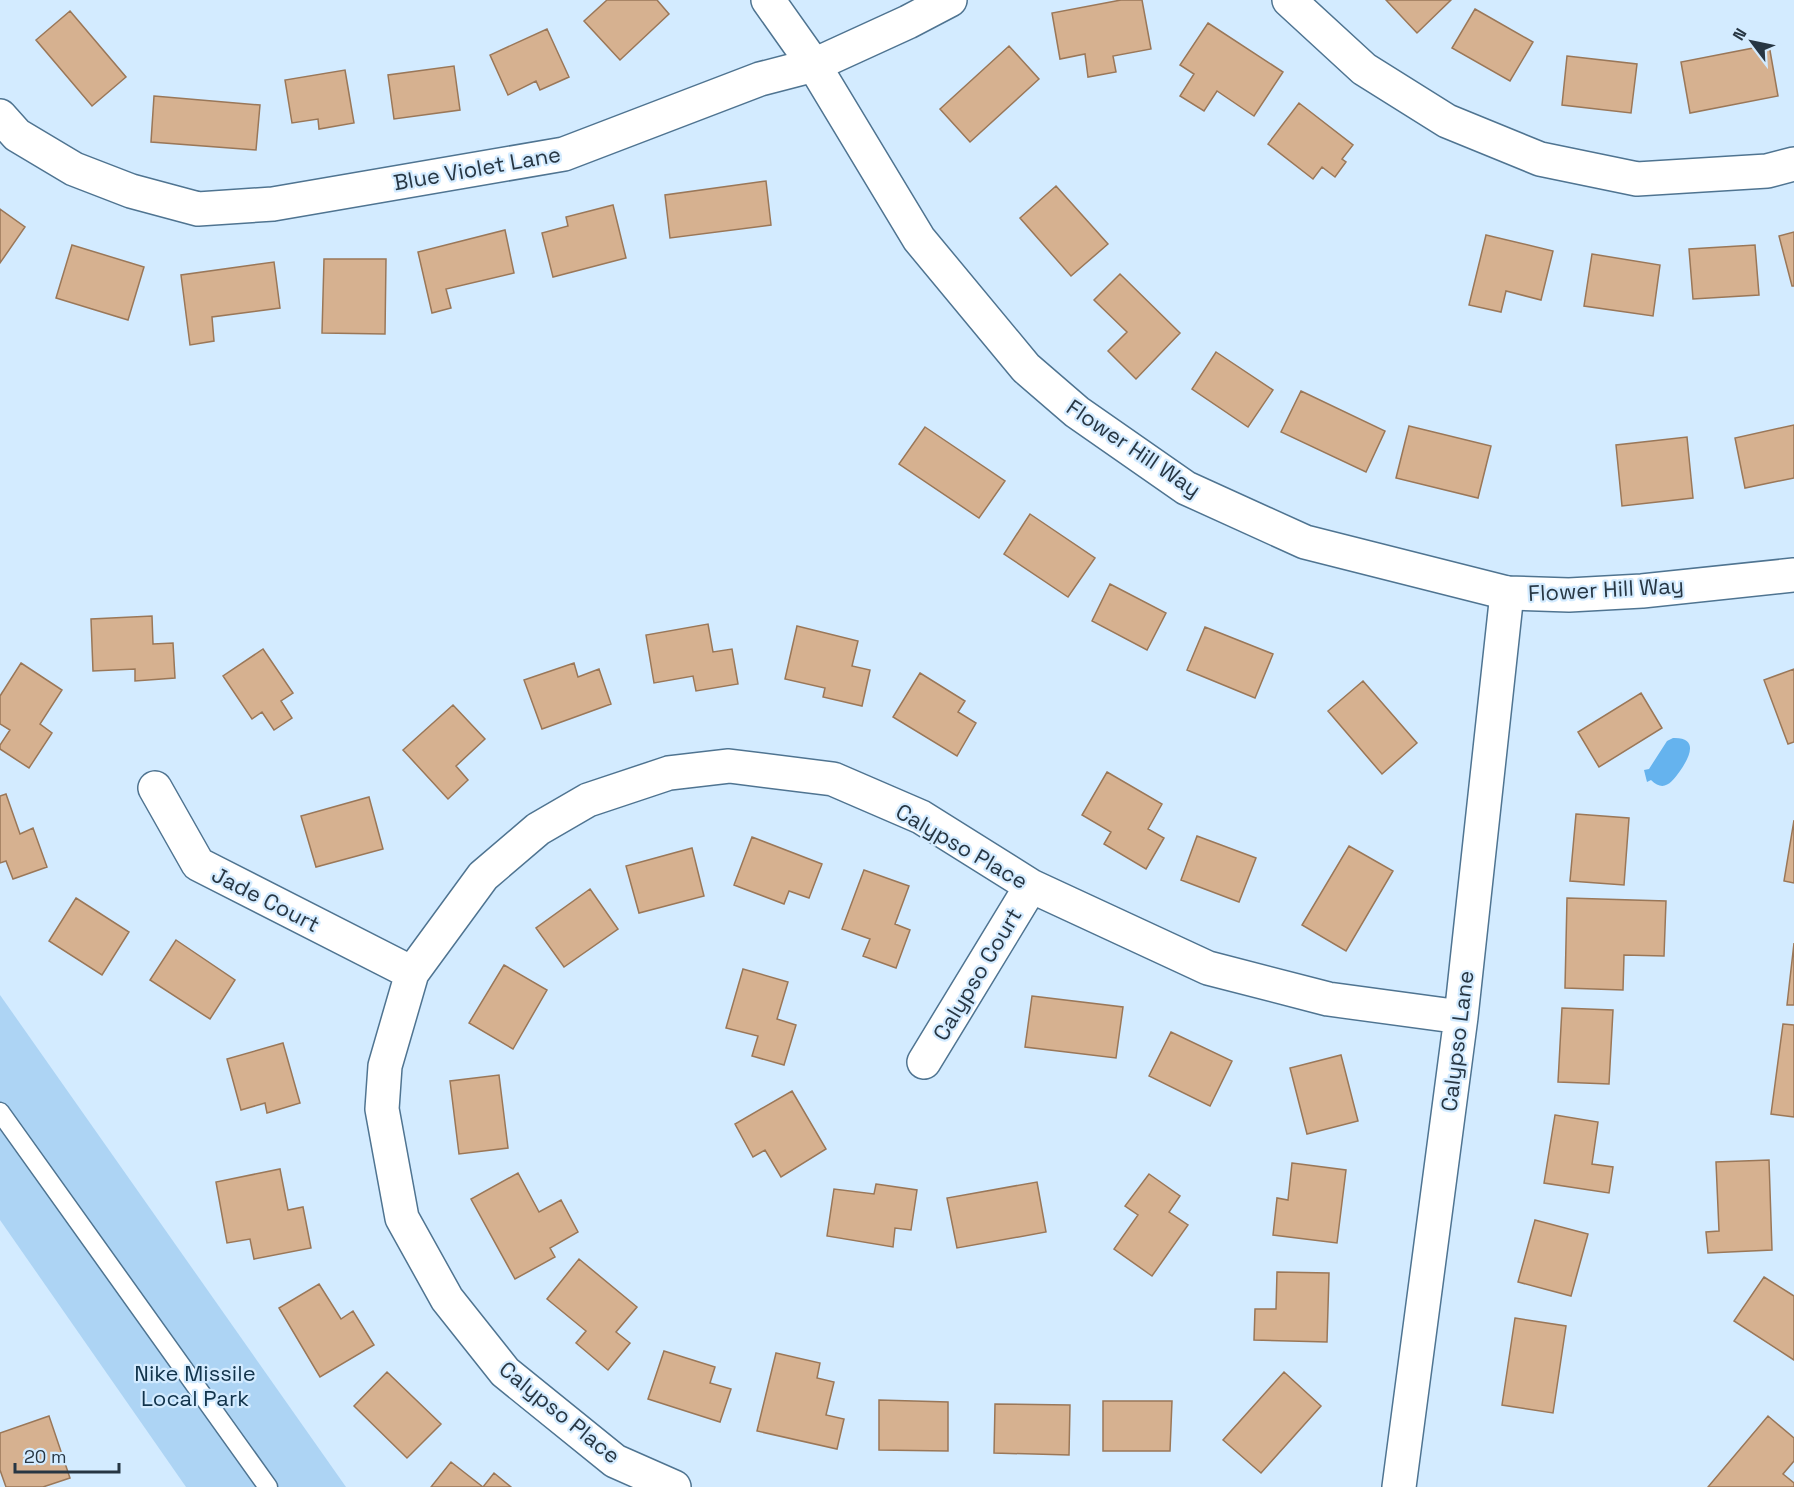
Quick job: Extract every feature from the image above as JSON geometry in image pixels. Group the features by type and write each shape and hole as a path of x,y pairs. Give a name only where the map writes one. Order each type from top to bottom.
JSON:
{"street":[{"name":"Flower Hill Way","path":"768,0 814,65 919,239 1026,368 1077,412 1186,488 1305,543 1507,593 1569,594 1642,591 1794,575"},
{"name":"Blue Violet Lane","path":"0,116 17,135 74,169 131,191 198,210 273,204 564,154 760,79 814,65 950,0"},
{"path":"1289,0 1364,69 1447,121 1540,159 1637,179 1767,171 1794,164"},
{"name":"Calypso Lane","path":"1399,1487 1461,1017 1507,593"},
{"name":"Calypso Place","path":"674,1487 615,1461 506,1372 447,1299 402,1218 382,1108 385,1066 412,973 483,876 538,829 588,800 669,773 729,766 833,778 921,817 1031,886 1208,968 1328,999 1461,1017"},
{"name":"Jade Court","path":"155,788 198,864 412,973"},
{"name":"Calypso Court","path":"924,1062 1031,886"}],"lane":[{"path":"0,1112 268,1487"}],"green space":[{"name":"Nike Missile Local Park","path":"0,995 346,1487 186,1487 0,1220"}],"water":[{"path":"1673,738 1687,741 1689,745 1689,755 1683,766 1674,779 1664,786 1651,780 1647,782 1644,770 1649,769 1667,741"}],"building":[{"path":"607,0 657,0 669,14 620,60 584,21"},
{"path":"1121,0 1142,0 1151,49 1113,56 1116,72 1088,77 1085,54 1060,59 1052,13"},
{"path":"1386,0 1451,0 1417,33"},
{"path":"1475,9 1533,42 1510,81 1452,48"},
{"path":"70,11 126,77 92,106 36,40"},
{"path":"1208,23 1283,72 1254,116 1217,91 1204,111 1180,96 1194,74 1180,65"},
{"path":"547,29 569,77 540,90 536,81 508,95 490,55"},
{"path":"1769,45 1778,96 1690,113 1681,62"},
{"path":"1009,46 1039,79 970,142 940,109"},
{"path":"1567,56 1637,64 1631,113 1562,105"},
{"path":"454,66 460,110 394,119 388,75"},
{"path":"345,70 354,123 319,129 318,119 292,123 285,80"},
{"path":"154,96 260,105 256,150 151,142"},
{"path":"1299,103 1353,145 1342,159 1346,162 1335,177 1322,167 1313,179 1268,144"},
{"path":"766,181 771,225 670,238 665,195"},
{"path":"1056,186 1108,244 1071,276 1020,218"},
{"path":"613,205 626,258 553,277 542,233 568,226 566,217"},
{"path":"0,209 25,227 0,263"},
{"path":"505,230 514,273 446,289 451,308 432,313 418,252"},
{"path":"1794,232 1794,286 1792,286 1779,236"},
{"path":"1486,235 1553,251 1541,300 1506,291 1501,312 1469,305"},
{"path":"72,245 144,267 128,320 56,298"},
{"path":"1755,245 1759,295 1693,299 1689,249"},
{"path":"1592,254 1660,265 1653,316 1584,306"},
{"path":"324,259 386,259 385,334 322,333"},
{"path":"274,262 280,308 212,317 214,341 190,345 181,275"},
{"path":"1120,274 1180,333 1136,379 1108,351 1127,332 1094,300"},
{"path":"1216,352 1273,390 1248,427 1192,389"},
{"path":"1301,391 1385,431 1366,472 1281,432"},
{"path":"1794,425 1794,478 1745,488 1735,438"},
{"path":"1409,426 1491,446 1478,498 1396,478"},
{"path":"925,427 1005,481 979,518 899,464"},
{"path":"1687,437 1693,498 1622,506 1616,445"},
{"path":"1030,514 1095,558 1068,597 1004,554"},
{"path":"1110,584 1166,613 1147,650 1092,621"},
{"path":"152,616 153,644 173,643 175,678 135,681 135,669 93,671 91,619"},
{"path":"708,624 713,652 732,649 738,684 696,691 693,676 654,683 646,635"},
{"path":"797,626 858,641 852,666 870,670 862,706 823,697 825,688 785,679"},
{"path":"1205,627 1273,654 1255,698 1187,670"},
{"path":"263,649 293,693 281,701 292,718 274,730 262,712 252,719 223,676"},
{"path":"21,663 62,690 40,724 52,733 29,768 0,749 0,745 10,730 0,724 0,696"},
{"path":"574,663 578,677 599,669 611,704 542,729 524,680"},
{"path":"1794,669 1794,742 1788,744 1764,680"},
{"path":"920,673 965,701 958,712 976,723 957,756 893,717"},
{"path":"1363,681 1417,743 1382,774 1328,711"},
{"path":"1641,693 1662,728 1599,767 1578,732"},
{"path":"453,705 485,739 456,766 468,780 448,799 403,750"},
{"path":"1107,772 1162,804 1148,829 1164,838 1146,869 1104,844 1111,832 1082,815"},
{"path":"6,794 20,834 33,828 47,867 13,879 6,861 0,863 0,796"},
{"path":"369,797 383,849 316,867 301,816"},
{"path":"1576,814 1629,818 1624,885 1570,881"},
{"path":"1794,820 1794,883 1784,881"},
{"path":"1197,836 1256,858 1239,902 1181,880"},
{"path":"752,837 822,864 809,898 789,891 784,904 734,885"},
{"path":"1349,846 1393,871 1346,951 1302,925"},
{"path":"692,848 704,896 639,913 626,866"},
{"path":"864,870 909,886 895,924 910,930 896,968 863,956 870,939 842,929"},
{"path":"590,889 618,929 564,967 536,928"},
{"path":"76,898 129,932 102,975 49,941"},
{"path":"1567,898 1666,901 1664,956 1624,955 1623,990 1565,988"},
{"path":"176,940 235,980 210,1019 150,980"},
{"path":"1794,943 1794,1005 1787,1005"},
{"path":"504,965 547,990 513,1049 469,1023"},
{"path":"743,969 788,982 777,1019 796,1025 784,1065 752,1056 758,1036 726,1028"},
{"path":"1032,996 1123,1007 1116,1058 1025,1047"},
{"path":"1562,1008 1613,1010 1609,1084 1558,1082"},
{"path":"1783,1024 1794,1025 1794,1117 1771,1114"},
{"path":"1171,1032 1232,1061 1210,1106 1149,1076"},
{"path":"283,1043 300,1103 267,1113 265,1103 241,1110 227,1059"},
{"path":"1341,1055 1358,1121 1307,1134 1290,1068"},
{"path":"499,1075 508,1148 459,1154 450,1081"},
{"path":"792,1091 826,1149 781,1177 765,1150 753,1157 735,1124"},
{"path":"1555,1115 1598,1122 1592,1164 1613,1167 1609,1193 1544,1183"},
{"path":"1769,1160 1772,1250 1708,1253 1706,1232 1719,1231 1716,1162"},
{"path":"1292,1163 1346,1170 1337,1243 1273,1235 1277,1198 1288,1200"},
{"path":"280,1169 288,1210 303,1207 311,1248 254,1259 250,1239 227,1243 216,1182"},
{"path":"518,1173 539,1212 561,1200 578,1232 550,1248 555,1257 515,1279 471,1199"},
{"path":"1149,1174 1180,1196 1169,1212 1188,1225 1152,1276 1114,1249 1138,1215 1125,1206"},
{"path":"1037,1182 1046,1232 957,1248 947,1198"},
{"path":"876,1184 917,1190 911,1230 895,1228 893,1247 827,1236 834,1189 874,1194"},
{"path":"1535,1220 1588,1234 1571,1296 1518,1282"},
{"path":"579,1259 637,1307 616,1332 630,1343 608,1370 576,1343 586,1331 547,1299"},
{"path":"1277,1272 1329,1273 1327,1342 1254,1340 1255,1309 1276,1309"},
{"path":"1764,1277 1794,1296 1794,1360 1734,1321"},
{"path":"319,1284 341,1319 353,1311 374,1345 320,1377 279,1308"},
{"path":"1515,1318 1566,1326 1553,1413 1502,1405"},
{"path":"664,1351 715,1367 710,1383 731,1389 720,1422 648,1399"},
{"path":"776,1353 820,1363 817,1378 834,1382 826,1415 844,1419 837,1449 757,1431"},
{"path":"387,1372 441,1424 407,1458 354,1406"},
{"path":"1284,1372 1321,1406 1261,1473 1223,1440"},
{"path":"879,1400 948,1402 948,1451 879,1450"},
{"path":"1103,1401 1172,1401 1170,1451 1103,1451"},
{"path":"995,1404 1070,1405 1069,1455 994,1453"},
{"path":"49,1416 70,1478 43,1487 6,1487 0,1470 0,1433"},
{"path":"1768,1416 1794,1438 1794,1461 1783,1474 1794,1483 1794,1487 1708,1487"},
{"path":"451,1462 483,1487 431,1487"},
{"path":"494,1473 511,1487 483,1487"}]}
